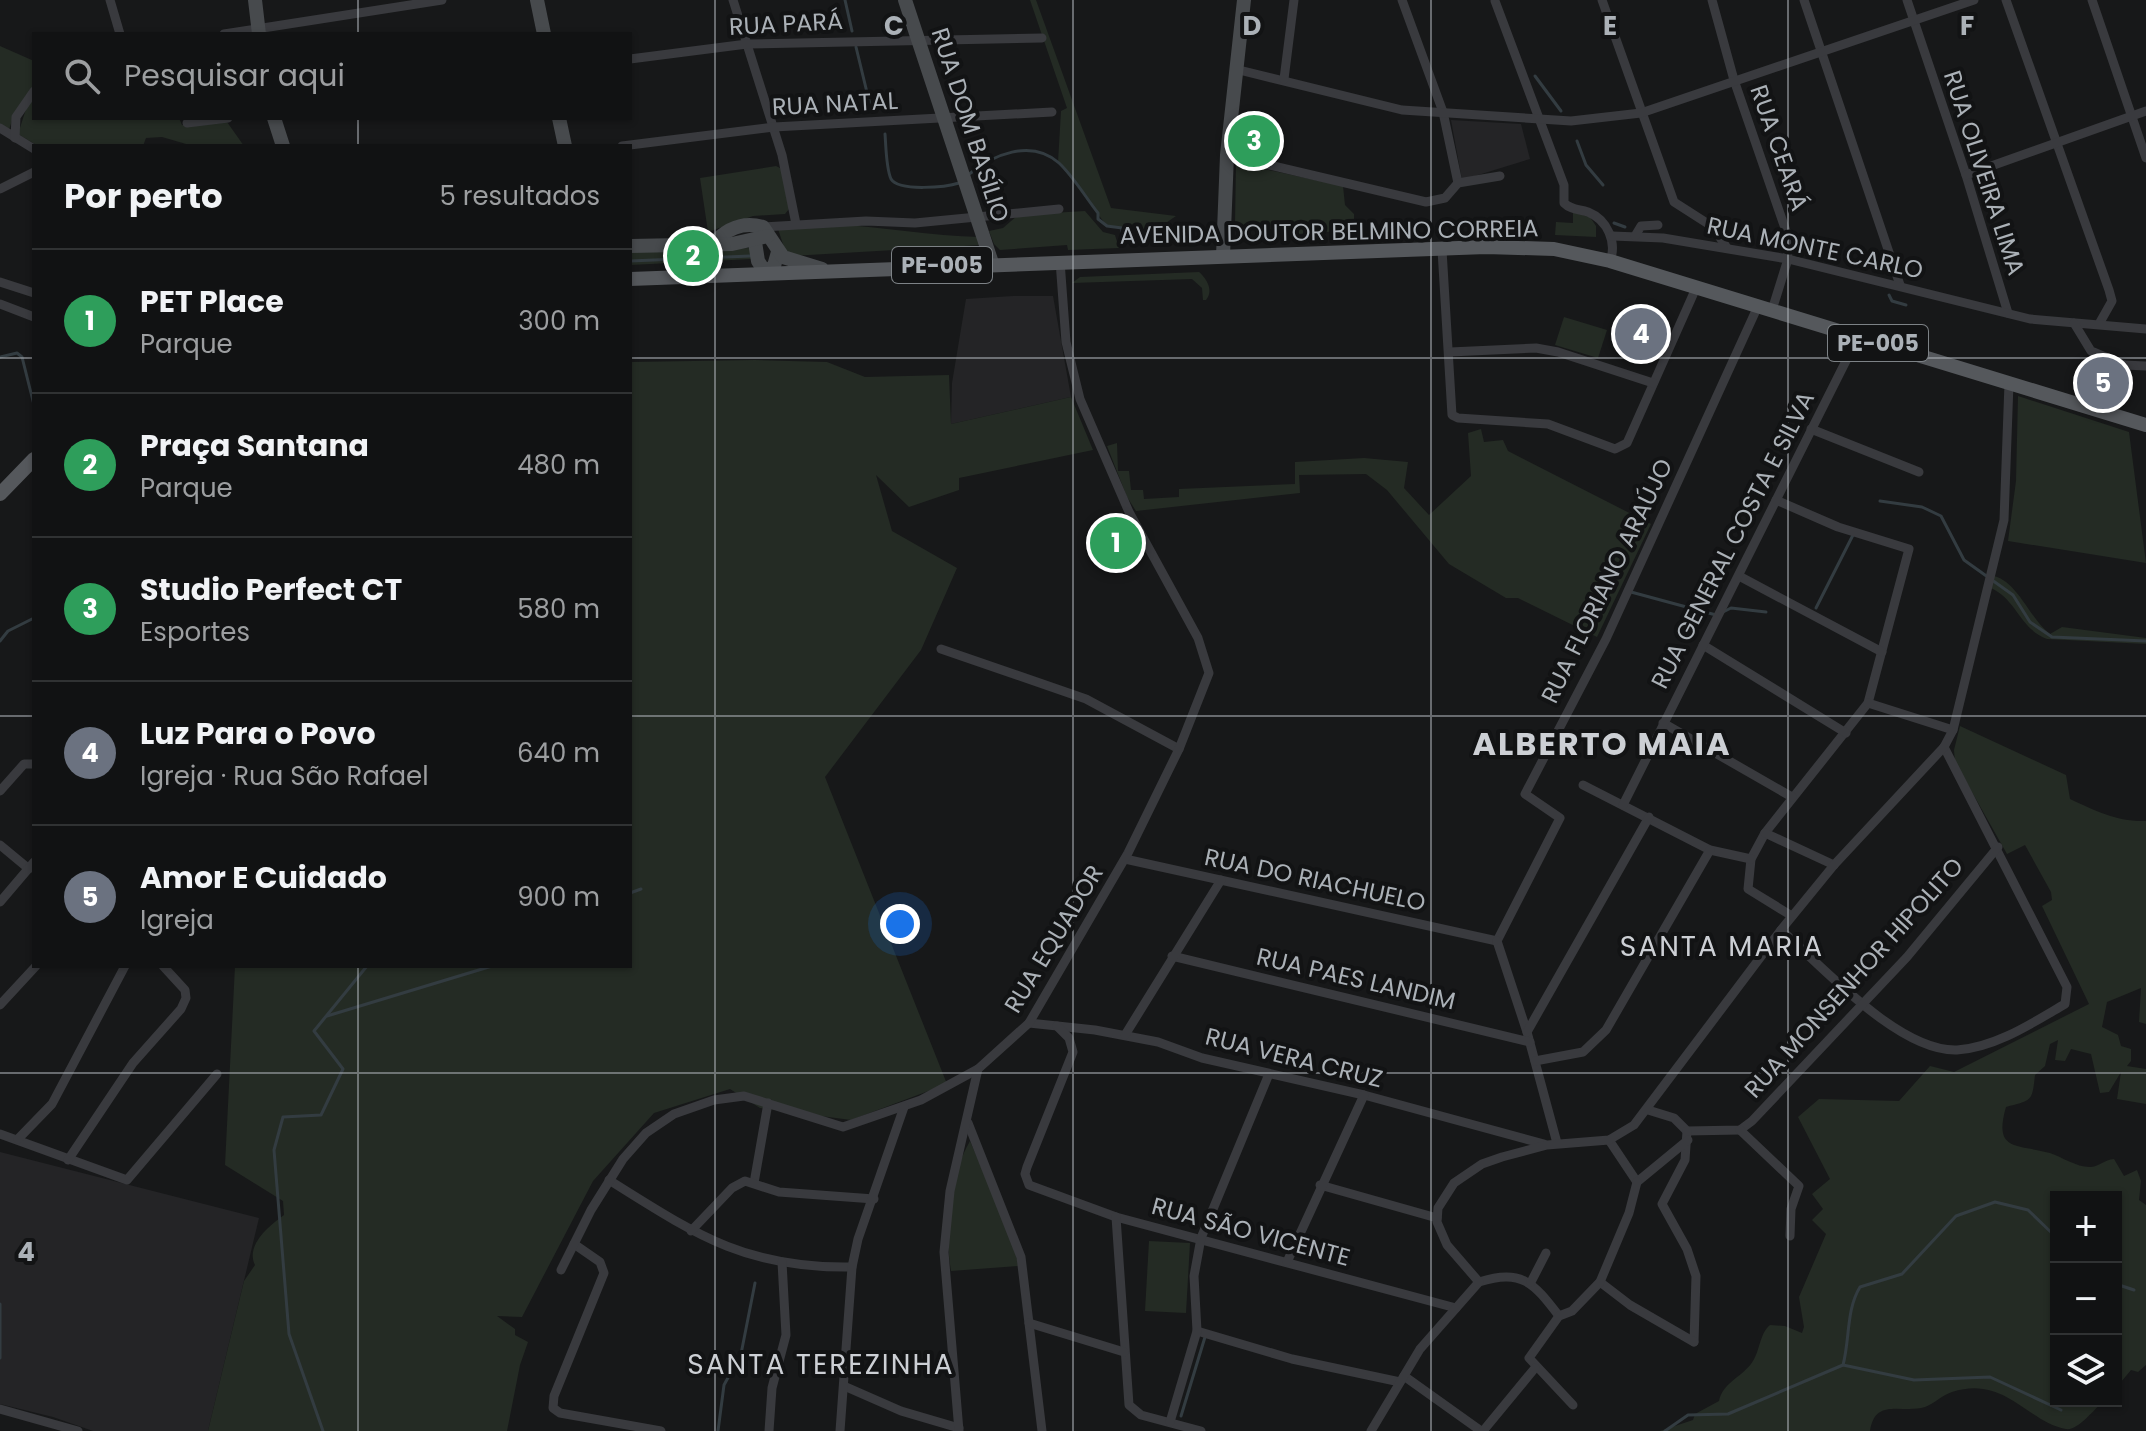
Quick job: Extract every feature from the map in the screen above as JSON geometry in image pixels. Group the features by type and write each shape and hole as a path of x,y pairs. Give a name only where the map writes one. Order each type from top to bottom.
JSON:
{"main road":[{"name":"AVENIDA DOUTOR BELMINO CORREIA","path":"632,279 758,268 823,269 1554,249 1610,261 2146,425"},
{"path":"0,494 32,461"}],"street":[{"path":"110,0 119,32"},
{"path":"255,0 259,31 442,0"},
{"path":"537,0 544,32"},
{"path":"733,0 774,127 796,224"},
{"name":"RUA DOM BASÍLIO","path":"905,0 992,263"},
{"path":"1223,256 1227,155 1244,0"},
{"path":"1284,79 1294,0"},
{"path":"1402,0 1443,112 1458,183"},
{"path":"1602,0 1674,202 1713,227 1727,248"},
{"name":"RUA CEARÁ","path":"1712,0 1734,80 1779,207 1788,259 1765,308"},
{"path":"1804,0 1900,285"},
{"name":"RUA OLIVEIRA LIMA","path":"1907,0 1966,175 2008,313"},
{"path":"1235,69 1284,79 1372,105 1593,120 1641,113 1974,0"},
{"path":"2006,0 2112,301 2099,324"},
{"path":"2092,0 2146,158"},
{"path":"1495,1 1564,185 1565,206 1590,213 1612,236 1614,245 1610,261"},
{"name":"RUA PARÁ","path":"632,59 747,44 1042,38"},
{"path":"15,138 16,117 32,94"},
{"path":"1966,175 2146,111"},
{"name":"RUA NATAL","path":"632,145 774,127 1052,112"},
{"path":"187,123 212,120"},
{"path":"275,120 282,144"},
{"path":"559,120 565,144"},
{"path":"0,128 32,148"},
{"path":"1227,155 1426,202 1445,198 1458,183 1500,176"},
{"path":"0,189 32,173"},
{"path":"632,246 712,245 720,235 738,226 766,232 796,224 915,223 1059,209"},
{"path":"1635,236 1641,226 1658,225"},
{"path":"766,232 778,252 774,266 758,268 766,232"},
{"name":"RUA MONTE CARLO","path":"1612,236 1727,248 1788,259 2008,313 2146,329"},
{"path":"1442,250 1450,352 1449,410 1458,418 1526,420 1548,424 1602,445 1622,448 1696,288"},
{"name":"AVENIDA DOUTOR BELMINO CORREIA","path":"778,252 793,263 823,269"},
{"name":"RUA EQUADOR","path":"561,1270 609,1180 635,1144 674,1114 733,1096 768,1103 811,1120 843,1127 904,1107 952,1086 978,1069 1029,1023 1125,859 1207,686 1208,666 1198,638 1129,512 1080,399 1066,342 1060,261"},
{"path":"0,282 32,292"},
{"path":"0,304 32,316"},
{"name":"RUA FLORIANO ARAÚJO","path":"1497,941 1560,818 1525,794 1631,585 1765,308"},
{"path":"2074,323 2091,351 2124,365 2146,366"},
{"name":"RUA GENERAL COSTA E SILVA","path":"1623,805 1858,337"},
{"path":"1450,352 1536,348 1653,383"},
{"path":"2110,414 2124,365"},
{"path":"1479,1282 1447,1245 1437,1218 1445,1195 1465,1174 1482,1164 1552,1144 1609,1140 1634,1125 1792,916 1834,865 1944,747 1953,730 2004,520 2009,383"},
{"path":"1811,429 1919,472"},
{"path":"1776,500 1838,527 1909,549 1868,703 1792,797 1765,833 1751,859 1748,889 1792,916"},
{"path":"1739,576 1882,652"},
{"path":"1703,645 1846,733"},
{"path":"941,649 1086,699 1179,749"},
{"path":"1868,703 1953,730"},
{"path":"1663,723 1792,797"},
{"path":"1781,930 1865,1003 1916,1040 1958,1050 1997,1038 2065,1004 2067,987 1998,847 1944,747"},
{"path":"0,791 24,764 32,764"},
{"path":"1583,785 1710,850 1751,859"},
{"path":"1528,1037 1649,817"},
{"path":"1765,833 1834,865"},
{"path":"0,845 31,865 0,902"},
{"name":"RUA MONSENHOR HIPOLITO","path":"1688,1136 1740,1130 1865,1003 1998,847"},
{"path":"1535,1061 1583,1052 1606,1030 1710,850"},
{"name":"RUA DO RIACHUELO","path":"1125,859 1497,941"},
{"path":"1125,1035 1172,956 1197,924 1221,880"},
{"path":"1497,941 1535,1061 1552,1144"},
{"name":"RUA PAES LANDIM","path":"1172,956 1528,1037"},
{"path":"0,1005 34,968"},
{"path":"18,1139 52,1104 124,968"},
{"path":"68,1160 133,1063 181,1009 186,998 185,990 165,968"},
{"name":"RUA VERA CRUZ","path":"1029,1023 1125,1035 1552,1144"},
{"name":"RUA SÃO VICENTE","path":"1057,1026 1069,1038 1073,1052 1025,1174 1029,1185 1116,1217 1456,1308"},
{"path":"844,1386 901,1411 959,1430 944,1252 950,1191 978,1069"},
{"path":"0,1134 127,1180 217,1074"},
{"path":"1170,1422 1197,1331 1194,1276 1201,1238 1269,1074"},
{"path":"1287,1262 1364,1095"},
{"path":"754,1183 768,1103"},
{"path":"840,1431 852,1267 904,1107"},
{"path":"1600,1282 1630,1305 1694,1342 1696,1276 1687,1249 1662,1204 1685,1160 1688,1136 1674,1118 1648,1110"},
{"path":"968,1123 1021,1257 1042,1431"},
{"path":"1740,1130 1799,1186 1791,1209 1790,1236"},
{"path":"1197,1331 1292,1359 1402,1379 1482,1431 1532,1365 1559,1316 1572,1311 1600,1282 1629,1213 1637,1182 1688,1136"},
{"path":"1609,1140 1637,1182"},
{"path":"609,1180 691,1231 729,1249 782,1262 852,1267"},
{"path":"691,1231 732,1188 745,1181 779,1192 874,1199"},
{"path":"1320,1185 1437,1218"},
{"path":"1116,1217 1129,1405 1141,1415 1201,1431"},
{"path":"574,1244 600,1262 604,1273 554,1396 553,1408 560,1413 661,1431"},
{"path":"1531,1282 1546,1253"},
{"path":"769,1431 772,1388 786,1335 782,1262"},
{"path":"1371,1431 1420,1349 1479,1282 1499,1276 1531,1282 1559,1316"},
{"path":"1572,1311 1580,1321"},
{"path":"1029,1323 1124,1352"},
{"path":"1532,1365 1573,1405"},
{"path":"0,1409 78,1431"}],"shaded area":[{"path":"1030,0 1036,0 1111,208 1176,216 1154,231 1107,226 1058,162 1061,111 1067,108"},
{"path":"0,46 32,60 32,92 13,117 9,130 0,124"},
{"path":"32,99 32,120 180,120 182,125 227,122 243,144 186,144 162,137 146,138 144,144 35,144 18,134"},
{"path":"1451,120 1521,124 1530,159 1462,180"},
{"path":"1236,163 1343,186 1345,205 1354,214 1354,230 1284,235 1271,229 1238,226 1235,223"},
{"path":"776,166 782,169 789,209 785,214 753,216 708,232 700,178"},
{"path":"1085,211 1103,232 1115,235 1119,248 1068,250 1067,245 1000,250 989,231 1003,228 1018,215"},
{"path":"1573,212 1590,217 1596,226 1596,237 1555,235 1556,222 1573,223"},
{"path":"834,224 980,237 981,245 791,256 786,253 778,229"},
{"path":"751,248 752,259 632,265 632,251"},
{"path":"1199,272 1208,285 1206,300 1203,300 1202,288 1192,279 1072,283 1080,277"},
{"path":"1053,296 1071,397 951,424 952,383 966,299"},
{"path":"1564,317 1607,330 1598,358 1555,345"},
{"path":"632,362 827,362 865,377 949,375 951,424 1071,397 1093,450 959,478 959,490 909,507 876,475 892,531 957,568 921,650 825,777 947,1084 851,1120 760,1108 730,1089 654,1113 593,1181 522,1317 497,1316 515,1329 515,1335 528,1342 520,1365 507,1431 208,1431 244,1281 255,1265 253,1250 260,1236 284,1215 283,1201 225,1165 235,968 632,968"},
{"path":"2018,396 2129,432 2146,563 2008,541 2016,481"},
{"path":"1481,429 1484,442 1503,440 1508,451 1651,524 1597,637 1518,598 1506,598 1449,564 1387,490 1366,474 1299,475 1300,493 1136,511 1127,497 1107,446 1117,443 1118,471 1129,471 1131,490 1143,490 1144,499 1179,497 1179,489 1295,484 1295,462 1364,458 1408,462 1404,488 1429,515 1471,476 1468,433"},
{"path":"1994,576 2010,585 2050,634 2062,627 2146,638 2146,644 2047,639 2031,628 2000,593 1991,588"},
{"path":"1960,726 2066,775 2070,799 2116,818 2146,821 2146,1024 2139,1022 2141,988 2107,1002 2102,1027 2118,1035 2121,1046 2131,1049 2131,1061 2127,1066 2146,1069 2146,1104 2117,1099 2121,1072 2109,1092 2100,1093 2091,1054 2071,1049 2065,1061 2055,1060 2058,1040 2050,1044 2045,1066 2035,1075 2030,1098 2006,1107 2003,1132 2011,1144 2050,1153 2081,1166 2094,1166 2114,1159 2124,1176 2137,1170 2141,1181 2139,1200 2146,1205 2146,1365 2138,1372 2131,1370 2122,1381 2122,1191 2050,1191 2050,1407 2098,1407 2076,1427 2066,1429 2052,1425 2001,1394 1971,1388 1948,1393 1925,1407 1884,1410 1873,1420 1870,1431 1660,1431 1693,1420 1695,1414 1719,1401 1728,1385 1751,1364 1770,1325 1785,1326 1802,1333 1804,1327 1799,1297 1826,1234 1812,1220 1823,1209 1812,1194 1830,1179 1798,1117 1819,1099 1899,1101 1930,1066 1954,1072 2089,1004 2042,906 2052,900 2051,892 2025,845 2007,854 1955,762 1954,750"},
{"path":"970,1141 1015,1245 1018,1266 951,1271 948,1238 950,1204 957,1171"},
{"path":"0,1152 259,1218 208,1431 93,1431 0,1404"},
{"path":"1149,1241 1190,1243 1186,1313 1145,1311"}],"waterway":[{"path":"845,0 852,31"},
{"path":"856,47 871,109"},
{"path":"1535,76 1561,111"},
{"path":"885,134 888,169 896,183 924,187 959,183"},
{"path":"1577,141 1586,165 1603,185"},
{"path":"968,175 988,161 1012,152 1036,152 1048,156 1070,175 1098,213 1098,219 1107,226 1122,228 1121,245"},
{"path":"1614,223 1625,227"},
{"path":"632,261 750,256"},
{"path":"1889,295 1892,301 1906,305"},
{"path":"0,357 17,353 22,357 32,397"},
{"path":"1880,501 1922,507 1941,516 1964,560 2013,595 2030,622 2052,637 2146,641"},
{"path":"1816,608 1853,535"},
{"path":"1631,592 1716,615"},
{"path":"1723,612 1731,608 1766,612"},
{"path":"0,641 8,631 32,619"},
{"path":"632,892 641,889"},
{"path":"323,1431 289,1334 274,1150 283,1117 321,1115 343,1069 314,1031 365,968"},
{"path":"327,1016 485,968"},
{"path":"1665,1431 1688,1415 1728,1414 1843,1365 1852,1305 1860,1287 1902,1274 1956,1216 1995,1202 2028,1210 2050,1231"},
{"path":"718,1431 724,1385 741,1354 755,1283"},
{"path":"2122,1286 2134,1290"},
{"path":"0,1304 0,1358"},
{"path":"1181,1416 1205,1337"},
{"path":"1843,1365 1914,1380 1990,1377 2061,1410"}],"place":[{"name":"Studio Perfect CT","path":"1254,141"},
{"name":"Praça Santana","path":"693,256"},
{"name":"Luz Para o Povo","path":"1641,334"},
{"name":"Amor E Cuidado","path":"2103,383"},
{"name":"PET Place","path":"1116,543"}],"district":[{"name":"ALBERTO MAIA","path":"1602,744"},
{"name":"SANTA MARIA","path":"1722,946"},
{"name":"SANTA TEREZINHA","path":"821,1364"}]}
